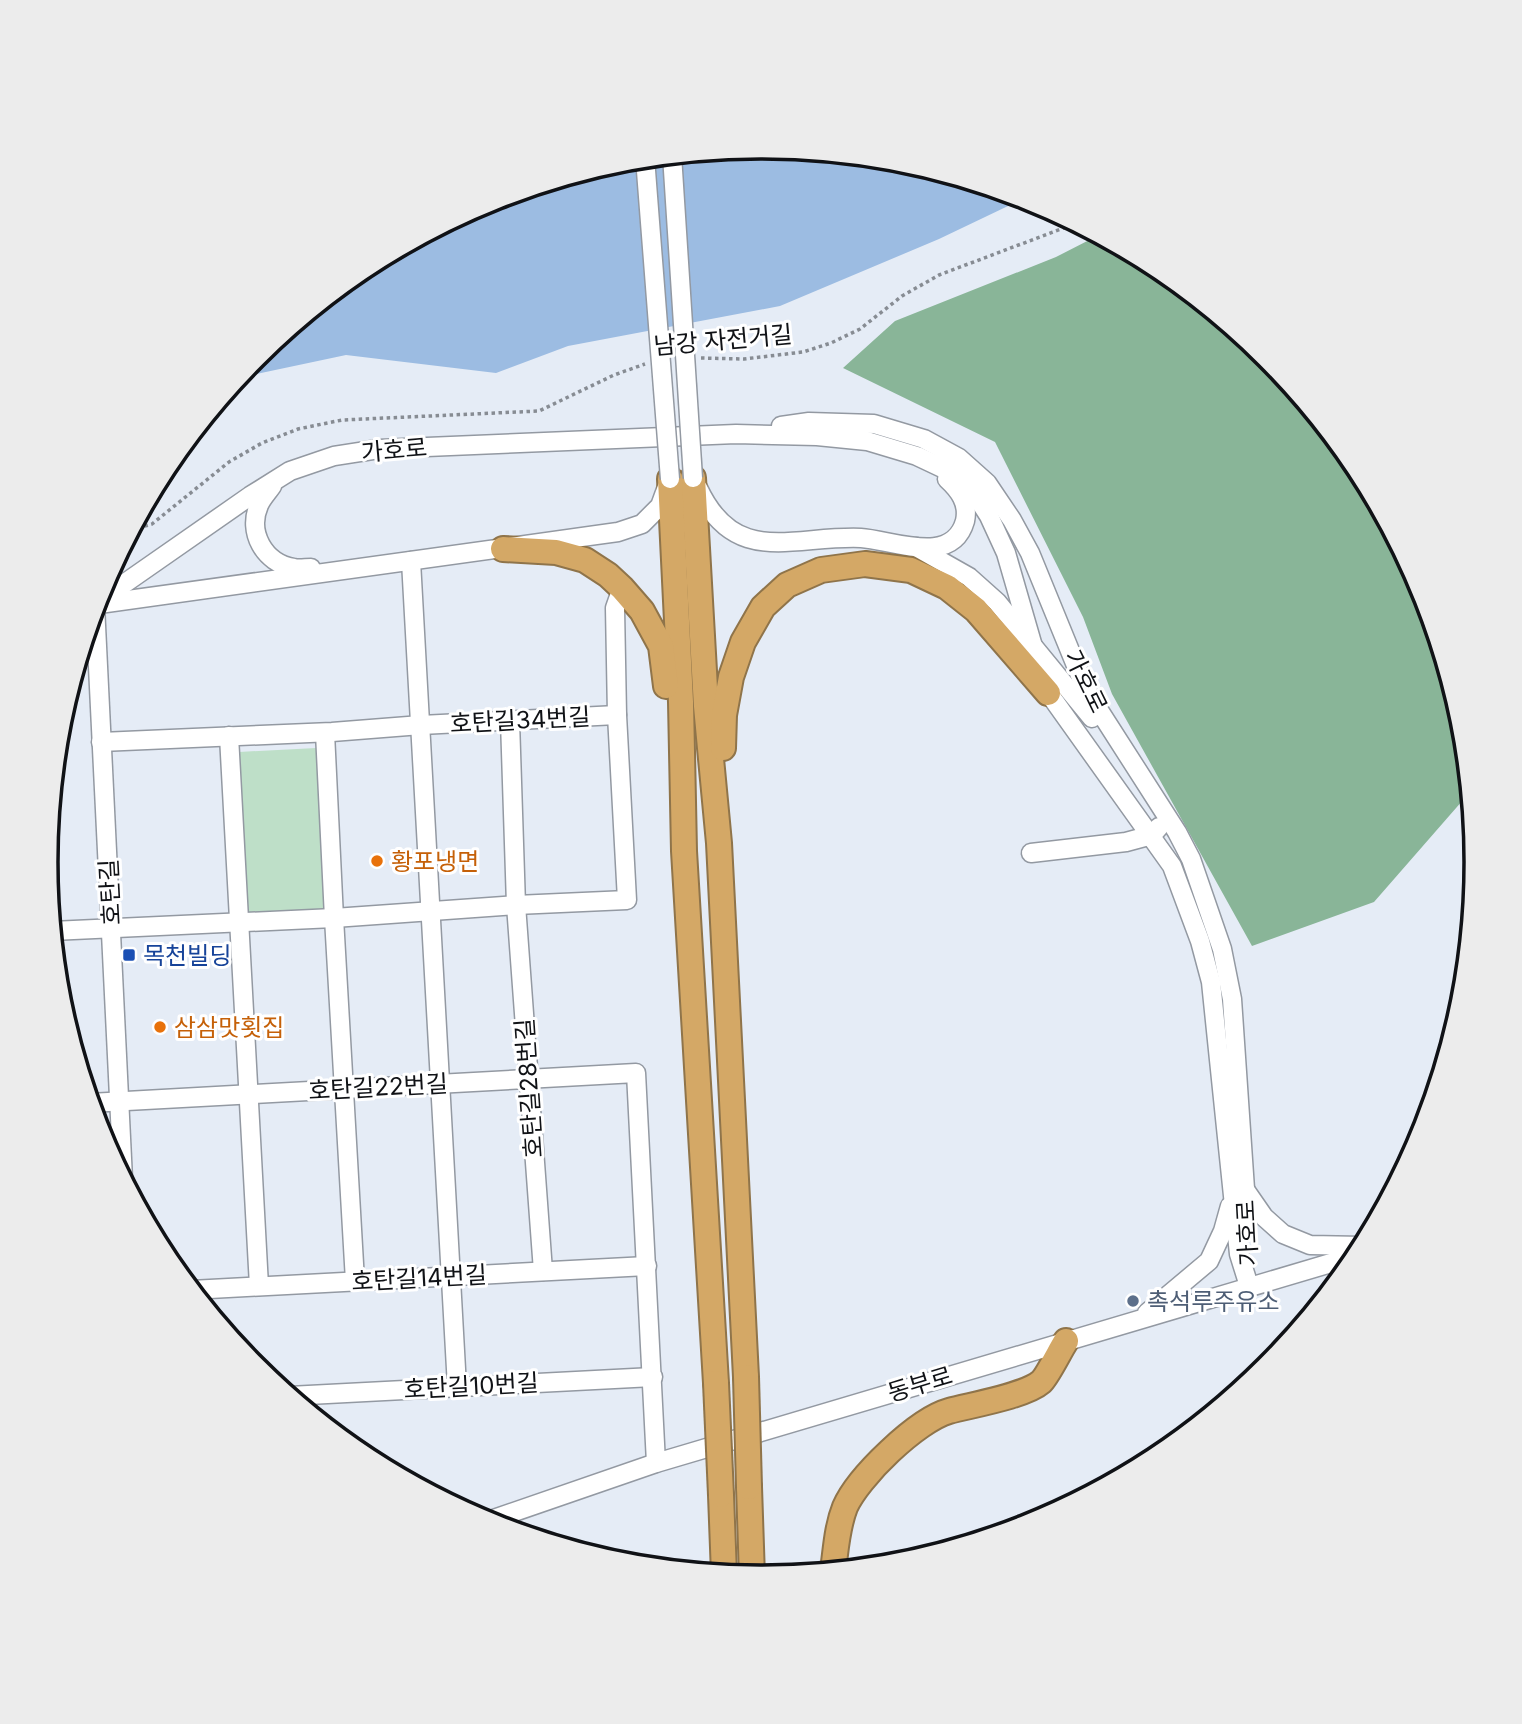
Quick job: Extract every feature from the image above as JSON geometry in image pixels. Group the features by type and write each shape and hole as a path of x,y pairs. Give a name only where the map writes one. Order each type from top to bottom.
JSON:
{"highway":[{"path":"682,478 719,843 746,1377 752,1565"},
{"path":"682,478 681,702 684,850 716,1383 724,1564"},
{"path":"503,549 556,552 585,560 608,575 642,611 661,646 684,850"},
{"path":"719,843 724,716 731,677 743,642 763,607 788,585 821,570 865,564 911,570 947,587 975,610 1048,693"},
{"path":"834,1561 841,1518 850,1497 864,1478 909,1434 937,1415 1020,1392 1041,1382 1066,1341"}],"street":[{"path":"108,602 503,549 618,532 642,524 682,478 672,165"},
{"path":"646,169 682,478 719,522 735,533 764,542 861,538 916,547 939,547 956,538 965,521 966,506 958,490 940,472 916,456"},
{"name":"가호로","path":"736,433 809,422 874,424 924,439 959,458 987,483 1013,520 1030,553 1086,690 1191,859 1222,949 1232,999 1239,1254 1249,1286"},
{"name":"가호로","path":"111,593 290,471 334,456 380,449 736,433 817,436 866,441 916,456 953,473 973,491 989,516 1006,553 1045,688 1172,866 1200,941 1211,982 1239,1192"},
{"path":"275,480 259,505 255,526 262,548 276,561 294,568 370,567"},
{"path":"916,547 970,578 997,603 1135,769"},
{"path":"411,561 421,726"},
{"name":"호탄길34번길","path":"101,742 325,733 617,716 615,608 622,588"},
{"name":"호탄길","path":"96,633 122,1155"},
{"path":"61,930 334,918 627,900 617,716"},
{"name":"호탄길28번길","path":"510,721 516,905 543,1271"},
{"name":"호탄길34번길","path":"421,726 431,911"},
{"path":"325,733 355,1281"},
{"path":"229,736 259,1286"},
{"path":"1031,853 1126,842 1152,835 1167,818"},
{"path":"431,911 457,1387"},
{"name":"호탄길22번길","path":"100,1102 636,1073 647,1266"},
{"path":"1140,1320 1209,1261 1239,1192 1283,1234 1310,1245 1350,1246"},
{"name":"동부로","path":"503,1516 656,1463 1341,1260"},
{"path":"647,1266 656,1463"},
{"name":"호탄길14번길","path":"203,1289 647,1266"},
{"name":"호탄길10번길","path":"302,1395 653,1377"}],"path":[{"name":"남강 자전거길","path":"691,358 744,359 803,352 831,343 860,329 902,296 939,275 1066,228"},
{"name":"남강 자전거길","path":"143,527 152,524 229,462 262,443 298,429 342,420 539,411 614,375 649,362"}],"green space":[{"path":"1089,240 1152,277 1225,333 1290,398 1319,434 1346,471 1392,551 1427,636 1440,680 1451,725 1461,802 1374,902 1252,946 1112,694 1083,617 995,442 843,368 895,321 1056,257"},
{"path":"316,748 325,909 248,914 239,752"}],"water":[{"path":"715,160 807,160 898,172 1011,205 939,239 780,306 568,346 496,373 346,355 255,374 297,333 333,304 409,253 492,212 535,196 624,172"}],"place":[{"name":"황포냉면","path":"377,861"},
{"name":"목천빌딩","path":"129,955"},
{"name":"삼삼맛횟집","path":"160,1027"},
{"name":"촉석루주유소","path":"1133,1301"}]}
